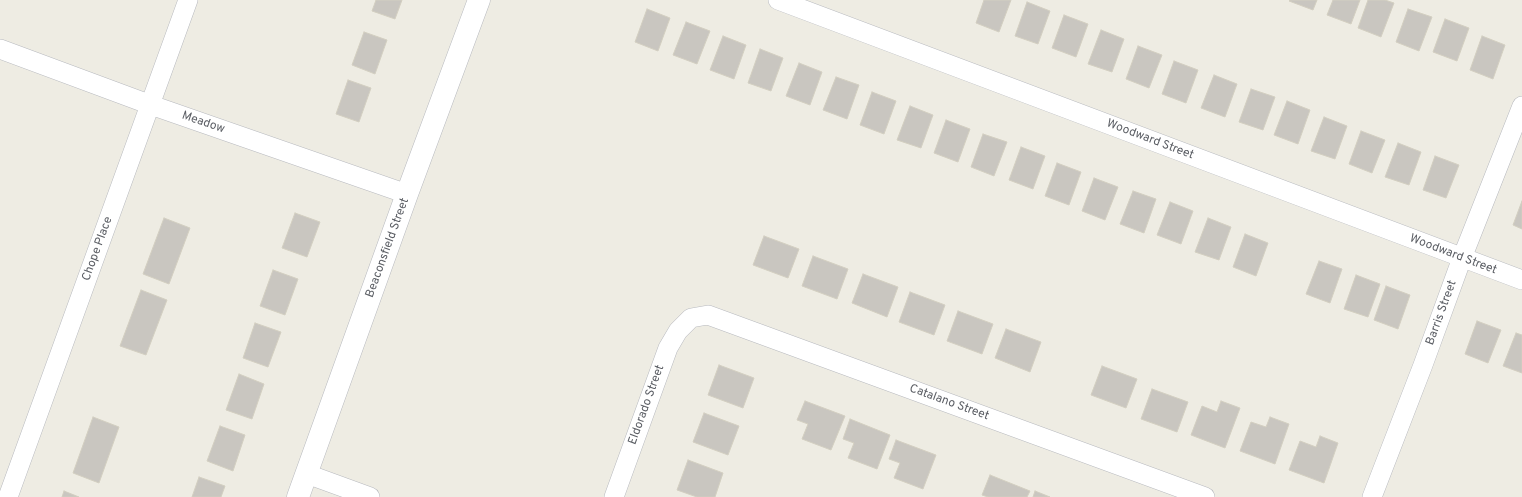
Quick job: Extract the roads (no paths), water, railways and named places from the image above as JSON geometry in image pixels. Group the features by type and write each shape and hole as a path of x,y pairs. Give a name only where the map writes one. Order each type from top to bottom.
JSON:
{"street":[{"name":"Chope Place","path":"8,497 188,0"},
{"name":"Beaconsfield Street","path":"298,497 407,194 480,0"},
{"name":"Woodward Street","path":"778,0 1522,280"},
{"name":"Meadow","path":"0,49 151,105 407,194"},
{"name":"Barris Street","path":"1372,497 1423,365 1462,258 1522,106"},
{"name":"Catalano Street","path":"691,318 708,315 723,320 1205,497"},
{"name":"Eldorado Street","path":"614,497 668,348 678,331 691,318"},
{"path":"307,474 370,497"}]}
